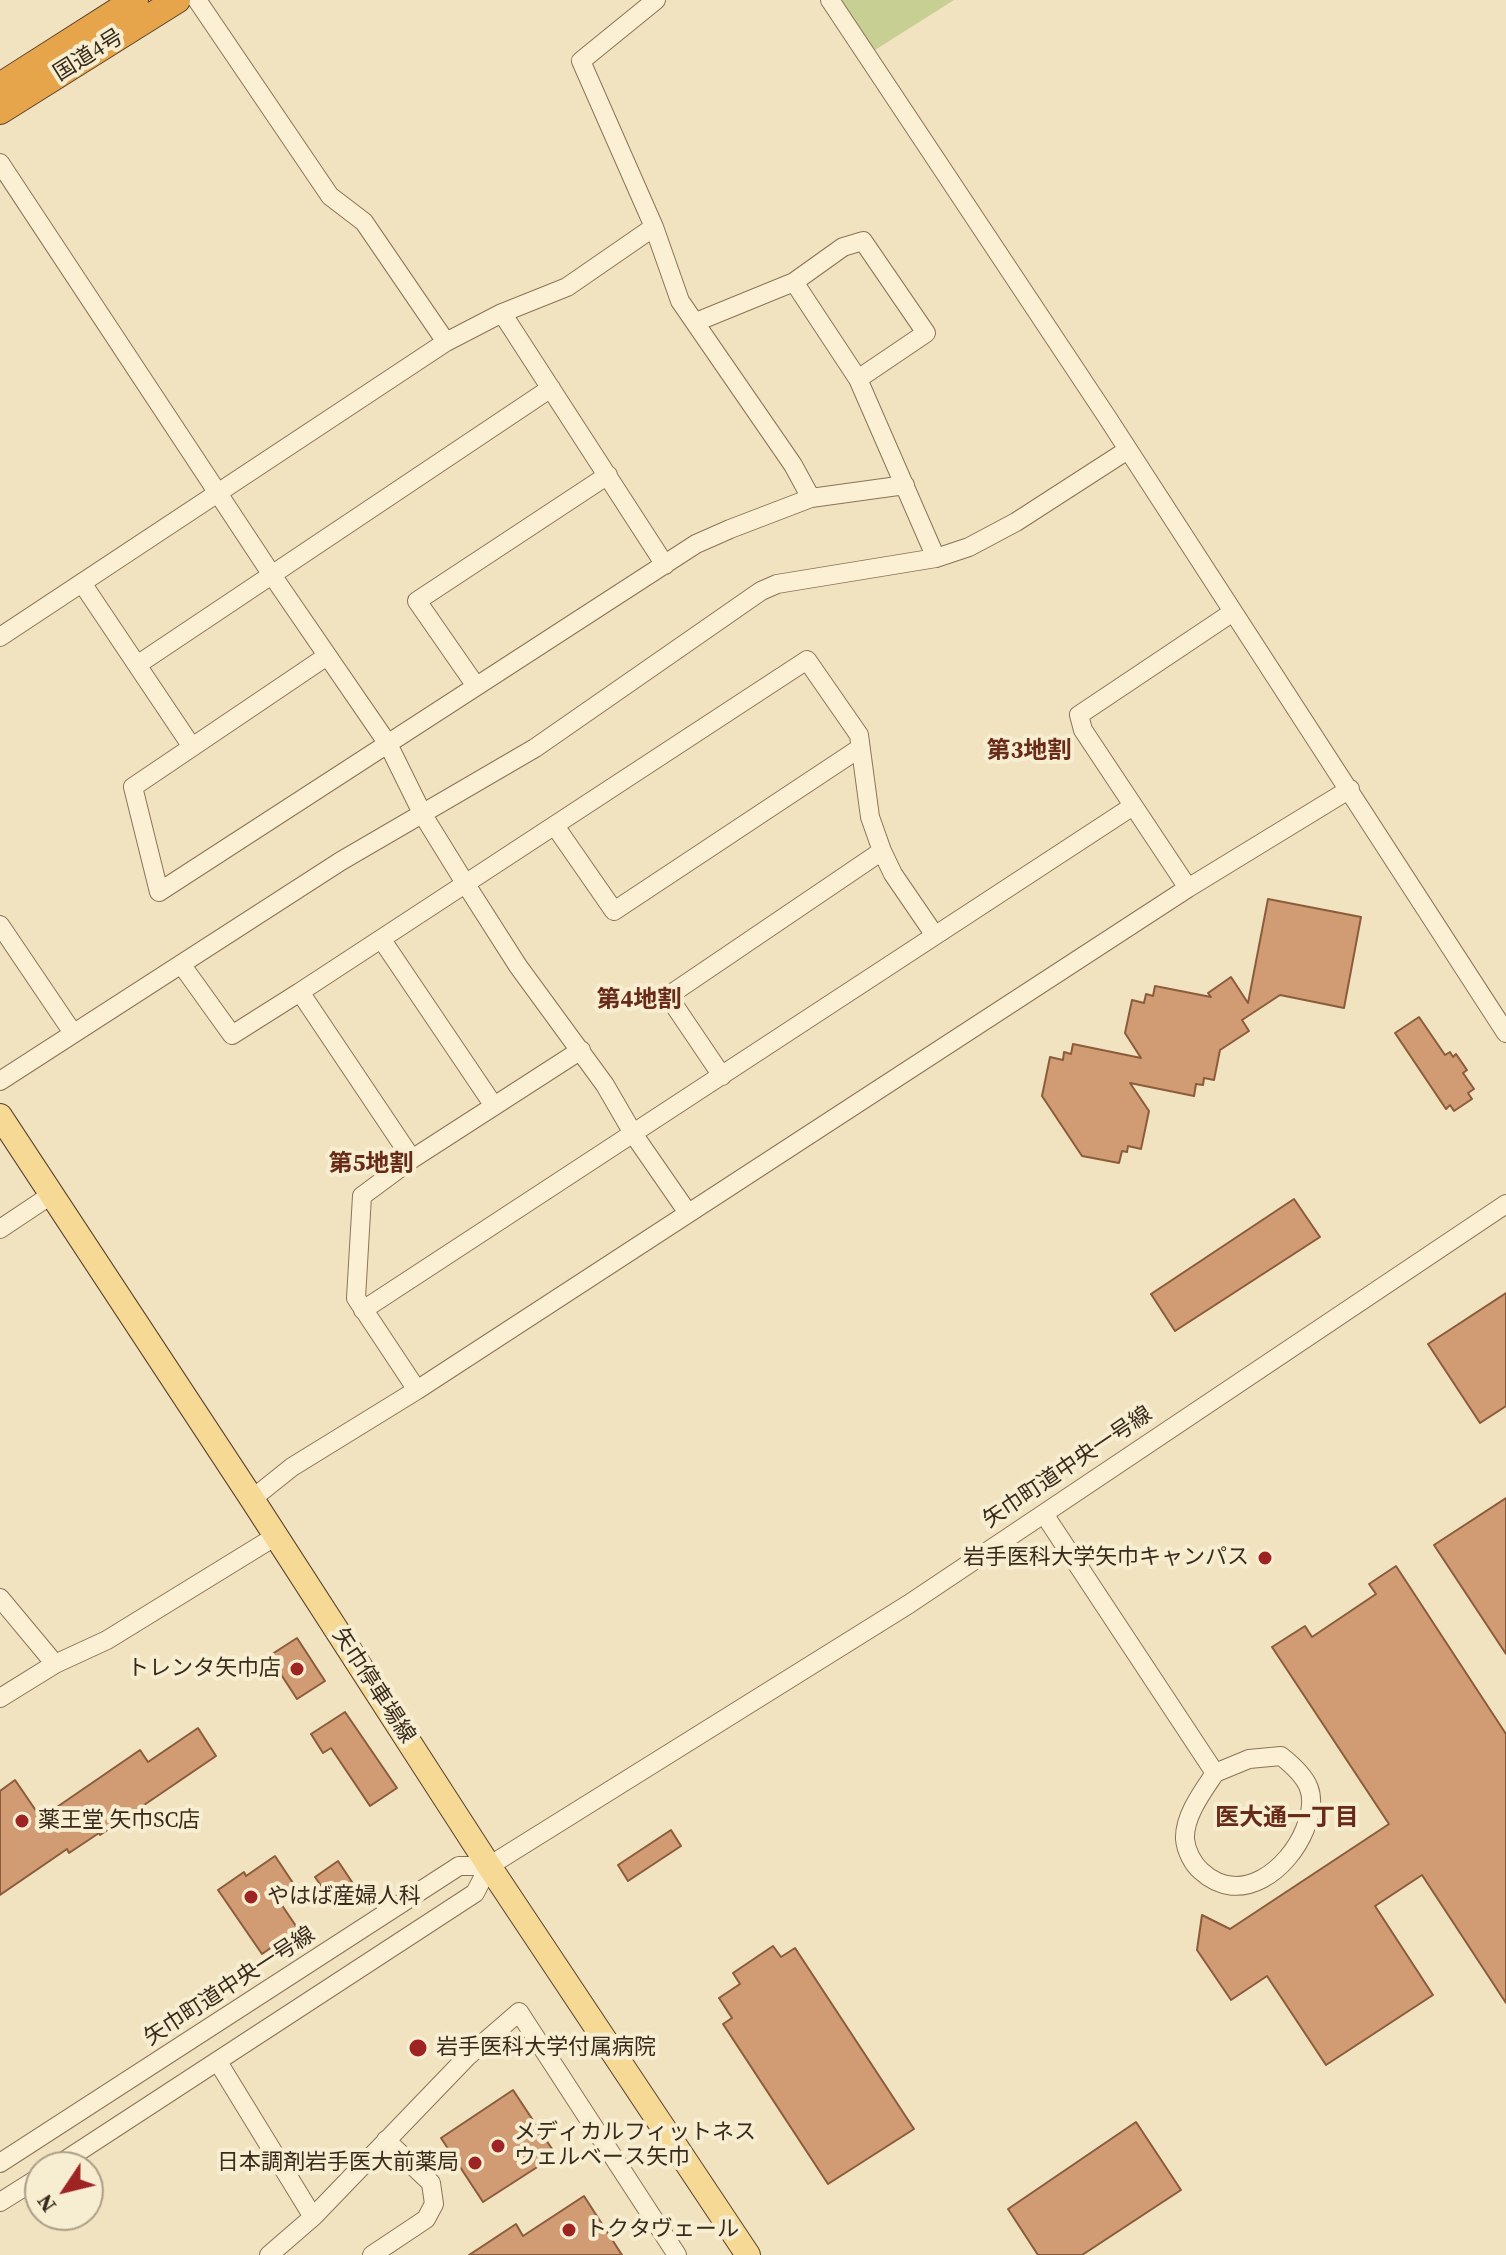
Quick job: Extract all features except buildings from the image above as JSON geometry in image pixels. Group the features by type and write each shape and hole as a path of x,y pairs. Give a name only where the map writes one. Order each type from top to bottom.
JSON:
{"highway":[{"name":"国道4号","path":"0,86 135,0"},
{"name":"国道4号","path":"0,111 177,0"}],"main road":[{"name":"矢巾停車場線","path":"0,1116 489,1866 748,2255"}],"street":[{"path":"197,0 330,196 364,222 446,342"},
{"path":"656,0 581,61 654,227 680,301 793,465 811,498"},
{"path":"830,0 1107,417 1126,451 1350,789 1506,1033"},
{"path":"0,163 272,575 388,744 423,815 518,966 581,1050 688,1213"},
{"path":"0,637 446,342 502,313 567,287 654,227"},
{"path":"696,322 794,282 843,247 863,241 926,333 858,379"},
{"path":"794,282 858,379 936,558"},
{"path":"502,313 665,565"},
{"path":"137,665 551,388"},
{"path":"0,1081 341,861 535,748 761,591 777,584 936,558 969,547 1016,522 1126,451"},
{"path":"476,686 417,601 608,475"},
{"path":"327,656 133,787 159,892 696,544 811,498 905,485"},
{"path":"82,583 192,747"},
{"path":"1188,888 1083,730 1079,715 1233,612"},
{"path":"181,964 232,1035 807,660 859,735 870,817 882,851 893,874 934,934"},
{"path":"555,826 614,911 860,748"},
{"path":"252,1499 292,1467 417,1390 1188,888 1350,789"},
{"path":"363,1310 1133,806"},
{"path":"722,1076 668,996 882,851"},
{"path":"0,925 73,1033"},
{"path":"382,940 494,1106"},
{"path":"300,992 412,1159"},
{"path":"417,1390 356,1298 362,1196 412,1159 581,1050"},
{"path":"0,1229 51,1195"},
{"name":"矢巾町道中央一号線","path":"80,2151 475,1893 489,1866 909,1604 1506,1204"},
{"path":"1044,1514 1215,1773"},
{"path":"0,1698 55,1664 107,1640 276,1536"},
{"path":"0,1598 55,1664"},
{"path":"1281,1756 1301,1772 1311,1789 1311,1816 1300,1843 1281,1867 1257,1882 1229,1888 1208,1877 1193,1863 1185,1839 1191,1815 1215,1773 1249,1759 1281,1756"},
{"name":"矢巾町道中央一号線","path":"0,2163 459,1866 489,1866"},
{"path":"269,2255 313,2217 467,2057 519,2012 677,2255"},
{"path":"218,2062 313,2217"},
{"path":"372,2255 426,2219 434,2204 431,2183 386,2140"},
{"path":"0,2202 24,2187"}],"green space":[{"path":"837,0 954,0 875,50"}],"place":[{"name":"岩手医科大学矢巾キャンパス","path":"1265,1558"},
{"name":"トレンタ矢巾店","path":"297,1669"},
{"name":"薬王堂 矢巾SC店","path":"22,1821"},
{"name":"やはば産婦人科","path":"251,1897"},
{"name":"岩手医科大学付属病院","path":"418,2048"},
{"name":"メディカルフィットネス ウェルベース矢巾","path":"498,2146"},
{"name":"日本調剤岩手医大前薬局","path":"475,2163"},
{"name":"トクタヴェール","path":"569,2230"}],"district":[{"name":"第3地割","path":"1029,752"},
{"name":"第4地割","path":"639,1001"},
{"name":"第5地割","path":"371,1165"},
{"name":"医大通一丁目","path":"1287,1819"}]}
